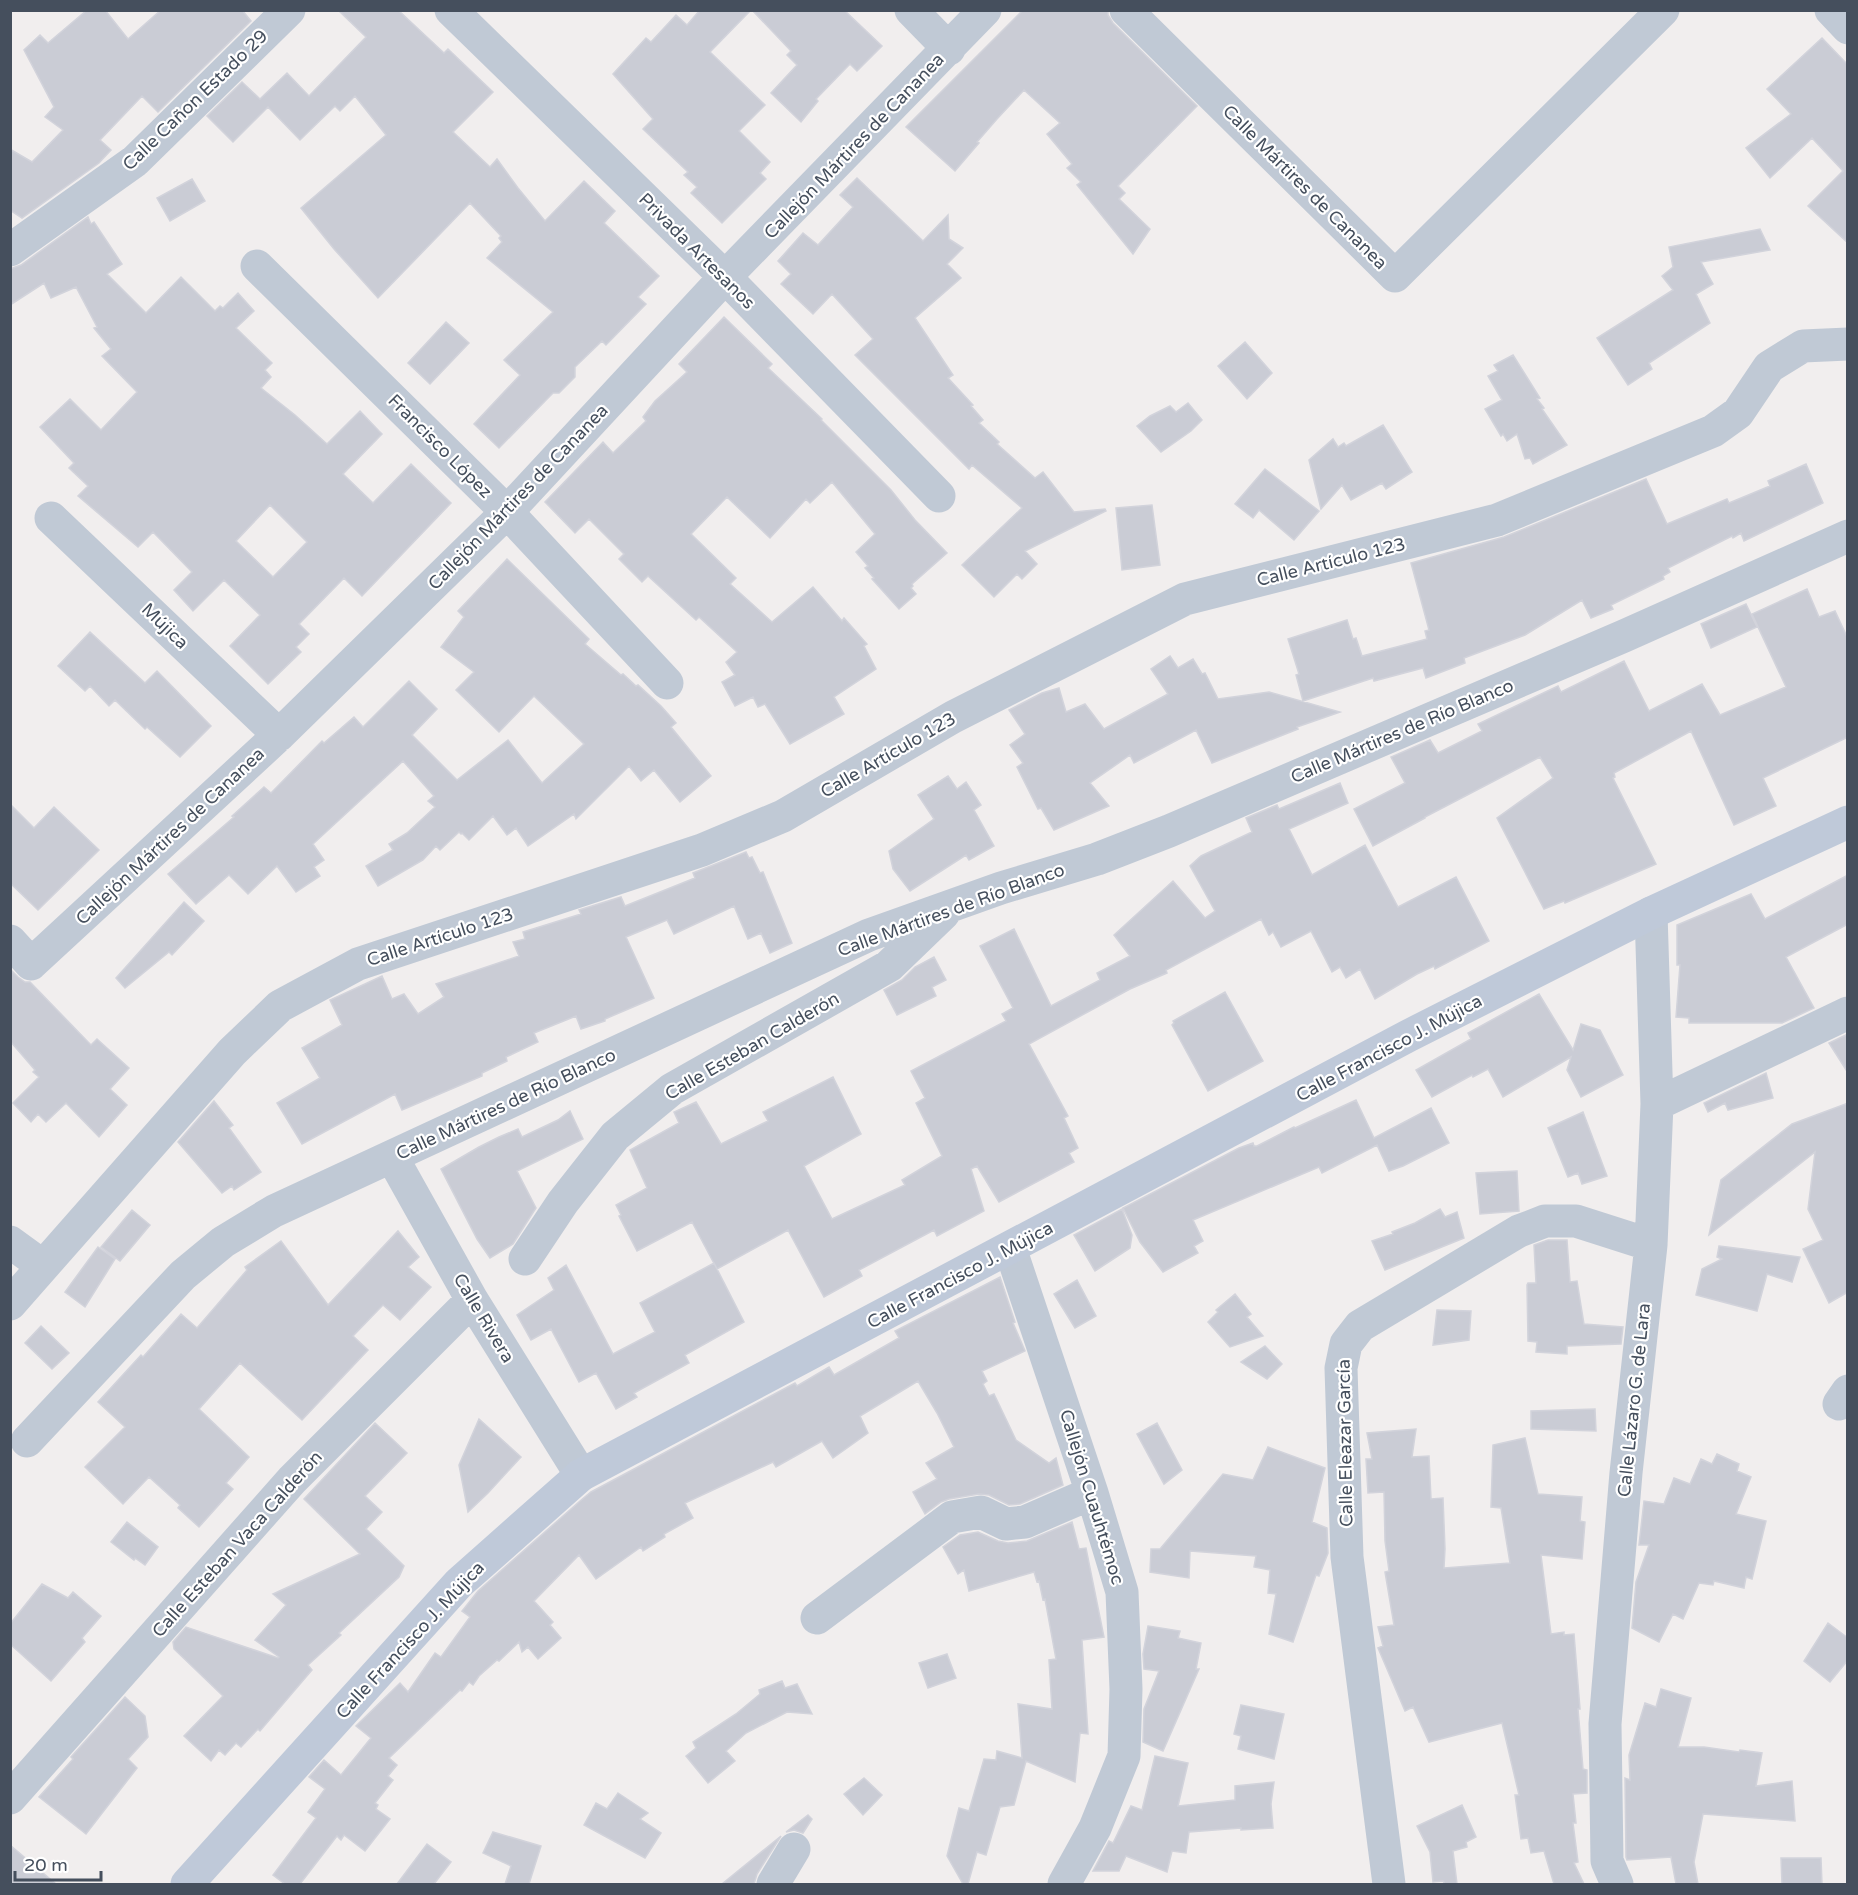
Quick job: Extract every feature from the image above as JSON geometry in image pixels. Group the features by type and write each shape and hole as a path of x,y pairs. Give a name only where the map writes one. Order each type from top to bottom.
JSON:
{"street":[{"name":"Calle Cañon Estado 29","path":"10,250 135,161 289,10"},
{"name":"Privada Artesanos","path":"451,10 725,277 939,496"},
{"path":"911,10 949,49"},
{"name":"Callejón Mártires de Cananea","path":"21,952 279,735 507,512 725,277 986,10"},
{"name":"Calle Mártires de Cananea","path":"1126,10 1395,276 1663,10"},
{"path":"1831,10 1848,28"},
{"name":"Francisco López","path":"258,266 507,512 667,683"},
{"name":"Calle Artículo 123","path":"10,1304 232,1052 280,1006 340,973 369,960 702,850 783,816 953,717 1185,599 1497,520 1713,431 1738,413 1769,367 1803,346 1848,344"},
{"name":"Mújica","path":"51,518 279,735"},
{"name":"Calle Mártires de Río Blanco","path":"27,1441 183,1275 223,1242 274,1211 869,935 1001,888 1097,859 1179,827 1602,646 1848,536"},
{"name":"Calle Francisco J. Mújica","path":"188,1884 459,1583 581,1475 1408,1036 1651,913 1848,822"},
{"name":"Calle Esteban Calderón","path":"525,1259 563,1202 615,1136 672,1089 889,966 952,906"},
{"name":"Calle Lázaro G. de Lara","path":"1617,1884 1607,1861 1605,1724 1626,1473 1651,1245 1657,1104 1651,913"},
{"path":"1657,1104 1848,1013"},
{"name":"Calle Rivera","path":"392,1157 472,1300 581,1475"},
{"name":"Calle Eleazar García","path":"1389,1884 1347,1557 1341,1368 1346,1344 1360,1326 1519,1231 1545,1221 1576,1221 1651,1245"},
{"path":"10,1242 43,1266"},
{"name":"Callejón Cuauhtémoc","path":"1010,1248 1092,1493 1122,1592 1126,1689 1124,1756 1095,1828 1064,1884"},
{"name":"Calle Esteban Vaca Calderón","path":"10,1798 292,1480 472,1300"},
{"path":"817,1618 952,1517 981,1512 1006,1524 1025,1522 1092,1493"},
{"path":"773,1884 794,1849"}],"building":[{"path":"87,10 105,10 128,39 161,10 242,10 251,21 158,112 142,96 100,140 111,150 99,163 22,218 10,210 10,149 32,162 63,130 45,117 54,107 24,50 40,35 48,43"},
{"path":"338,10 398,10 444,53 448,49 493,92 453,132 490,167 497,159 545,221 584,181 615,211 604,223 659,276 638,297 646,304 606,345 602,341 575,367 575,377 559,393 553,393 499,448 474,424 520,375 504,360 553,312 487,258 502,242 499,238 501,236 470,203 378,298 301,208 386,135 355,96 340,111 335,106 300,140 268,107 233,142 207,116 242,82 260,99 287,73 309,96 366,37"},
{"path":"700,10 751,10 710,52 765,105 739,131 770,162 760,173 766,179 722,223 691,193 697,187 684,175 688,172 643,129 653,119 613,74 646,38 651,42 676,15 687,25"},
{"path":"752,10 844,10 882,46 857,71 850,64 816,99 818,101 801,122 771,93 797,65 787,55 791,51"},
{"path":"1023,10 1108,10 1113,23 1197,106 1118,186 1125,193 1119,199 1150,229 1133,254 1077,185 1081,182 1067,168 1072,164 1047,134 1060,123 1024,90 977,142 979,143 955,171 906,127"},
{"path":"1822,38 1848,65 1848,243 1808,206 1843,171 1812,138 1770,178 1746,148 1791,114 1767,89"},
{"path":"857,178 923,241 948,215 949,239 963,248 947,264 961,278 915,318 953,375 948,378 973,405 971,406 983,420 979,423 999,442 997,444 1035,478 1043,472 1074,512 1105,509 1106,511 1025,551 1037,564 1022,579 1017,574 994,597 962,565 1022,508 972,465 969,469 855,355 873,339 832,294 813,314 781,284 791,274 778,261 803,233 818,245 853,207 840,195"},
{"path":"192,179 205,201 170,221 157,198"},
{"path":"88,217 91,224 94,222 122,264 107,274 146,313 181,277 215,311 220,306 223,308 238,293 254,311 236,328 272,363 265,370 271,377 261,388 327,444 360,411 382,434 343,474 373,503 411,464 451,503 362,596 344,578 299,624 309,634 296,647 301,652 268,684 230,646 260,615 224,580 193,611 174,590 192,572 153,532 138,547 78,496 88,486 69,468 74,463 40,427 70,399 101,430 137,392 102,356 111,349 94,328 97,327 76,287 51,298 44,283 10,305 10,269 21,265","holes":["270,505 307,542 273,577 236,541"]},
{"path":"1760,229 1770,250 1701,262 1713,284 1696,294 1710,323 1649,363 1652,369 1628,385 1597,338 1673,290 1662,276 1673,267 1669,247"},
{"path":"724,317 772,364 768,368 822,419 891,490 915,520 947,553 912,584 911,588 916,594 899,609 872,579 874,578 865,568 868,566 856,552 875,534 832,482 810,503 806,499 770,538 727,497 691,534 736,578 730,584 772,622 813,587 842,621 844,618 867,644 864,646 876,669 834,697 844,714 790,744 765,704 758,707 753,697 735,706 722,682 735,675 726,662 737,652 699,617 696,620 648,576 642,582 619,559 624,554 589,519 575,533 545,502 603,442 613,453 646,421 643,417 655,401 687,372 679,364"},
{"path":"446,322 469,343 430,384 408,363"},
{"path":"1245,342 1272,373 1247,399 1218,366"},
{"path":"1513,355 1540,398 1537,399 1544,408 1542,409 1567,445 1533,464 1530,458 1525,459 1517,434 1507,441 1503,434 1501,436 1485,409 1502,400 1488,376 1498,371 1494,365"},
{"path":"1188,403 1202,420 1191,431 1161,452 1137,426 1150,416 1170,406 1176,412"},
{"path":"1383,425 1412,472 1386,489 1382,483 1351,500 1342,485 1321,509 1309,460 1333,439 1338,447 1344,443 1346,446"},
{"path":"1806,464 1823,503 1744,541 1741,533 1733,538 1732,536 1668,568 1670,572 1663,576 1664,579 1611,605 1613,609 1591,618 1582,600 1525,635 1464,658 1465,663 1426,678 1423,668 1374,681 1373,678 1303,701 1296,675 1299,674 1288,639 1347,620 1362,656 1427,639 1425,631 1429,630 1411,563 1504,537 1646,479 1667,524 1727,499 1729,503 1770,486 1768,481"},
{"path":"1265,469 1319,511 1294,540 1259,510 1253,518 1235,504"},
{"path":"1152,505 1160,565 1122,570 1116,508"},
{"path":"507,559 589,639 585,644 661,706 676,723 671,727 711,776 680,802 654,770 641,781 629,766 576,819 574,814 528,846 516,828 507,835 493,816 469,840 459,832 440,850 436,846 423,860 378,886 366,866 393,850 389,844 407,833 435,807 428,801 434,796 403,761 313,844 324,860 314,867 320,876 296,892 277,866 248,894 229,875 196,904 168,874 234,817 232,816 264,787 271,793 322,741 324,743 354,717 363,727 409,681 437,709 412,735 457,780 508,740 542,783 584,744 534,696 499,732 456,690 474,672 441,647 464,617 458,611"},
{"path":"1807,589 1819,617 1835,611 1848,639 1848,737 1763,778 1776,806 1734,825 1691,731 1614,773 1613,778 1656,864 1565,903 1564,901 1544,909 1497,818 1553,778 1540,757 1373,846 1354,809 1405,783 1391,757 1430,740 1438,753 1482,731 1478,724 1558,686 1561,692 1624,661 1649,711 1702,684 1720,715 1786,687 1752,614"},
{"path":"1746,604 1757,627 1711,648 1701,624"},
{"path":"90,632 145,683 157,671 211,726 180,757 147,727 145,729 115,700 109,706 90,686 85,691 58,666"},
{"path":"1170,656 1178,668 1193,659 1202,674 1205,673 1218,699 1269,692 1340,712 1297,727 1298,729 1212,763 1196,730 1134,763 1130,755 1090,783 1109,806 1054,830 1041,808 1038,809 1017,767 1023,763 1010,745 1025,734 1009,710 1042,693 1059,688 1066,712 1085,704 1104,729 1168,694 1151,669"},
{"path":"948,776 957,789 966,782 981,805 974,810 994,846 969,860 966,855 910,891 893,869 889,851 934,819 918,795"},
{"path":"1340,783 1348,803 1289,829 1312,875 1365,845 1398,907 1456,877 1489,941 1435,969 1434,966 1417,974 1375,999 1360,969 1346,978 1340,967 1332,972 1311,931 1281,947 1273,932 1269,935 1261,919 1166,970 1167,973 1130,989 1029,1044 1068,1116 1064,1118 1078,1148 1069,1153 1074,1162 999,1202 977,1166 971,1169 984,1211 937,1236 934,1230 859,1270 862,1276 824,1297 788,1230 717,1269 692,1222 637,1251 619,1216 621,1215 616,1205 647,1188 630,1150 679,1123 674,1112 696,1102 721,1144 768,1121 763,1112 833,1077 861,1134 804,1166 832,1219 905,1185 902,1180 942,1156 916,1103 925,1098 911,1071 1006,1021 1002,1014 1013,1008 980,946 1014,929 1051,1006 1100,980 1097,973 1130,956 1114,935 1173,881 1205,918 1215,911 1190,866 1201,856 1252,832 1246,818 1277,805 1279,809"},
{"path":"10,804 34,828 54,807 99,850 38,910 10,883"},
{"path":"746,852 749,858 752,857 760,873 763,872 792,943 770,953 761,933 748,939 734,906 674,934 667,920 626,937 654,998 605,1019 605,1021 581,1029 576,1016 534,1033 538,1042 506,1057 507,1061 482,1073 482,1076 402,1110 395,1094 302,1144 277,1103 320,1078 302,1048 342,1025 330,1000 382,976 392,999 404,994 418,1014 444,997 436,984 519,956 513,942 525,939 523,932 581,914 579,910 621,897 625,906 695,878 693,873"},
{"path":"1848,875 1848,924 1786,957 1814,1008 1782,1023 1689,1023 1689,1018 1676,1017 1680,965 1677,965 1677,925 1751,894 1765,919"},
{"path":"184,902 204,921 172,955 169,952 125,988 116,978"},
{"path":"934,957 946,980 932,987 936,996 897,1015 884,990 902,980 915,967"},
{"path":"10,969 25,982 30,982 91,1045 97,1039 129,1068 110,1089 127,1105 99,1137 66,1103 46,1122 38,1114 31,1122 13,1103 39,1077 10,1041"},
{"path":"1225,992 1263,1061 1208,1091 1172,1025 1173,1021"},
{"path":"1539,994 1573,1050 1581,1024 1600,1030 1623,1075 1581,1097 1567,1070 1571,1057 1503,1097 1488,1069 1432,1097 1416,1070 1471,1039 1468,1033"},
{"path":"1848,1034 1848,1073 1829,1043"},
{"path":"1766,1073 1773,1098 1728,1110 1725,1103 1708,1112 1704,1103"},
{"path":"1356,1100 1374,1138 1431,1108 1449,1143 1389,1171 1377,1145 1322,1173 1319,1167 1193,1220 1203,1241 1194,1246 1198,1253 1163,1272 1140,1242 1123,1208 1239,1148 1253,1143 1257,1146"},
{"path":"214,1101 233,1125 229,1128 261,1172 234,1190 232,1186 222,1193 178,1142"},
{"path":"1848,1103 1848,1292 1829,1303 1803,1249 1823,1240 1808,1209 1815,1152 1709,1235 1721,1180 1792,1124"},
{"path":"570,1111 583,1139 517,1171 536,1208 513,1244 490,1258 477,1239 441,1169 499,1137 518,1129 522,1137 558,1120"},
{"path":"1583,1112 1607,1176 1582,1184 1578,1173 1568,1177 1548,1128"},
{"path":"1517,1171 1519,1211 1480,1214 1476,1173"},
{"path":"1122,1209 1132,1235 1130,1248 1095,1271 1074,1235"},
{"path":"1440,1209 1445,1217 1457,1212 1464,1238 1385,1270 1372,1241 1393,1234 1392,1232 1415,1223"},
{"path":"132,1210 150,1225 120,1261 101,1247"},
{"path":"398,1231 419,1257 408,1267 431,1287 400,1320 383,1305 353,1336 368,1350 302,1420 240,1363 199,1409 249,1457 226,1483 233,1489 199,1527 178,1508 180,1505 149,1477 123,1504 85,1467 125,1427 98,1402 141,1355 143,1357 181,1314 197,1328 247,1270 245,1267 281,1241 328,1305"},
{"path":"1548,1240 1567,1240 1570,1282 1577,1281 1584,1324 1623,1327 1621,1344 1567,1346 1567,1354 1536,1352 1537,1342 1528,1341 1527,1285 1536,1283 1534,1245"},
{"path":"1719,1246 1800,1257 1792,1282 1767,1274 1757,1311 1696,1295 1702,1269 1722,1259 1717,1257"},
{"path":"98,1247 115,1259 85,1307 65,1292"},
{"path":"714,1263 744,1322 685,1355 689,1363 634,1393 637,1397 616,1409 596,1373 579,1382 551,1329 531,1340 517,1315 554,1290 548,1278 566,1265 613,1354 655,1332 640,1303"},
{"path":"1000,1277 1015,1322 1013,1323 1025,1351 982,1371 987,1381 983,1384 989,1396 994,1394 1016,1440 1049,1463 1056,1458 1063,1485 1020,1504 1009,1505 989,1495 979,1494 949,1499 925,1514 913,1492 937,1479 926,1463 954,1447 918,1381 860,1416 868,1433 833,1458 822,1441 776,1467 773,1462 685,1503 693,1518 664,1534 665,1537 643,1551 641,1547 596,1579 579,1555 534,1601 553,1622 550,1625 561,1638 538,1659 528,1647 522,1652 519,1642 479,1676 473,1685 469,1682 462,1691 460,1690 389,1758 397,1765 388,1776 393,1780 375,1803 378,1805 376,1809 390,1819 365,1851 344,1835 341,1840 337,1836 300,1884 285,1884 273,1875 316,1818 308,1812 325,1789 309,1777 324,1760 341,1775 371,1738 356,1726 400,1683 408,1692 435,1653 441,1657 470,1617 462,1611 478,1591 580,1501 591,1492 795,1383 797,1386 829,1367 834,1375 899,1338 895,1331"},
{"path":"1077,1280 1096,1316 1075,1328 1054,1294"},
{"path":"1235,1294 1251,1314 1247,1317 1263,1336 1230,1347 1208,1322 1218,1312 1216,1310"},
{"path":"1437,1310 1471,1311 1469,1340 1433,1345"},
{"path":"41,1326 69,1353 52,1369 25,1343"},
{"path":"1265,1346 1282,1364 1267,1379 1241,1362"},
{"path":"1595,1409 1596,1431 1531,1429 1531,1411"},
{"path":"479,1419 521,1457 468,1512 459,1465"},
{"path":"375,1423 407,1453 365,1496 382,1512 366,1529 404,1566 399,1577 308,1665 312,1670 260,1731 258,1729 241,1747 236,1743 225,1755 219,1750 211,1761 184,1736 223,1696 174,1649 173,1642 186,1627 279,1657 255,1640 286,1605 273,1594 360,1554 304,1499"},
{"path":"1157,1423 1182,1470 1164,1484 1137,1434"},
{"path":"1416,1429 1412,1457 1429,1456 1431,1499 1443,1498 1444,1568 1510,1563 1501,1508 1491,1507 1493,1445 1525,1438 1538,1494 1582,1497 1580,1521 1585,1522 1582,1559 1541,1555 1551,1634 1564,1632 1564,1635 1574,1634 1580,1709 1578,1709 1583,1769 1587,1770 1587,1793 1573,1794 1576,1823 1573,1823 1578,1862 1574,1863 1584,1884 1554,1884 1544,1851 1531,1853 1528,1838 1521,1839 1515,1795 1519,1795 1502,1723 1429,1742 1413,1707 1405,1711 1378,1648 1383,1646 1378,1627 1394,1625 1385,1572 1389,1571 1385,1541 1384,1492 1368,1493 1366,1459 1372,1459 1367,1433"},
{"path":"1268,1447 1325,1468 1312,1522 1327,1528 1328,1553 1319,1576 1316,1575 1293,1642 1269,1634 1276,1594 1268,1593 1270,1570 1254,1567 1256,1556 1190,1551 1189,1578 1150,1572 1151,1549 1160,1549 1223,1474 1253,1480"},
{"path":"1717,1454 1739,1464 1737,1471 1751,1477 1736,1514 1766,1521 1752,1579 1746,1577 1744,1588 1714,1581 1713,1585 1699,1583 1683,1619 1673,1614 1659,1642 1632,1628 1636,1582 1649,1545 1639,1545 1644,1501 1664,1504 1674,1478 1690,1484 1701,1459 1712,1464"},
{"path":"127,1522 158,1547 145,1565 135,1558 134,1560 111,1542"},
{"path":"1072,1522 1079,1549 1086,1548 1104,1637 1082,1640 1088,1734 1080,1733 1075,1782 1026,1761 1014,1805 1000,1807 986,1855 977,1852 968,1884 963,1884 947,1856 959,1808 969,1811 984,1759 996,1760 997,1751 1022,1758 1018,1704 1052,1709 1049,1660 1056,1659 1045,1599 1043,1600 1039,1581 1037,1582 1034,1572 969,1591 964,1570 958,1574 943,1547 960,1535 978,1532 1008,1543 1027,1541"},
{"path":"42,1584 68,1598 73,1592 101,1616 82,1638 85,1642 51,1681 10,1644 10,1624"},
{"path":"1828,1623 1848,1638 1848,1660 1830,1682 1804,1661"},
{"path":"1148,1626 1180,1631 1178,1638 1201,1643 1196,1669 1199,1669 1163,1751 1143,1742 1144,1709 1159,1671 1144,1669 1143,1654"},
{"path":"947,1654 956,1678 928,1688 919,1663"},
{"path":"782,1681 785,1688 797,1684 812,1714 787,1712 746,1733 726,1751 735,1761 708,1783 686,1756 696,1748 693,1742 736,1714 760,1694 759,1690"},
{"path":"1661,1689 1691,1698 1678,1747 1704,1747 1762,1753 1756,1786 1792,1781 1795,1821 1703,1814 1694,1862 1698,1884 1676,1884 1671,1857 1627,1860 1626,1857 1625,1778 1630,1780 1629,1755 1645,1703 1656,1707"},
{"path":"125,1697 145,1716 148,1737 128,1759 137,1768 86,1834 39,1797 73,1759 71,1757"},
{"path":"1241,1705 1284,1714 1274,1759 1238,1749 1241,1736 1234,1734"},
{"path":"1155,1756 1188,1763 1178,1806 1235,1800 1235,1786 1274,1782 1271,1804 1273,1828 1189,1832 1186,1853 1172,1851 1167,1872 1126,1856 1119,1871 1093,1871 1109,1841 1113,1843 1131,1806 1142,1810"},
{"path":"864,1778 882,1795 863,1815 844,1794"},
{"path":"618,1793 648,1813 640,1819 661,1833 645,1858 584,1825 596,1803 607,1809"},
{"path":"1462,1805 1476,1837 1466,1842 1467,1847 1453,1851 1457,1884 1445,1884 1443,1881 1433,1882 1430,1852 1417,1826"},
{"path":"808,1815 812,1819 803,1833 794,1830 786,1832"},
{"path":"493,1832 541,1846 529,1884 505,1884 511,1866 483,1853"},
{"path":"781,1836 757,1874 754,1884 722,1884"},
{"path":"427,1844 451,1862 434,1884 397,1884"},
{"path":"10,1845 56,1884 10,1884"},
{"path":"1781,1858 1821,1858 1822,1884 1782,1884"}]}
